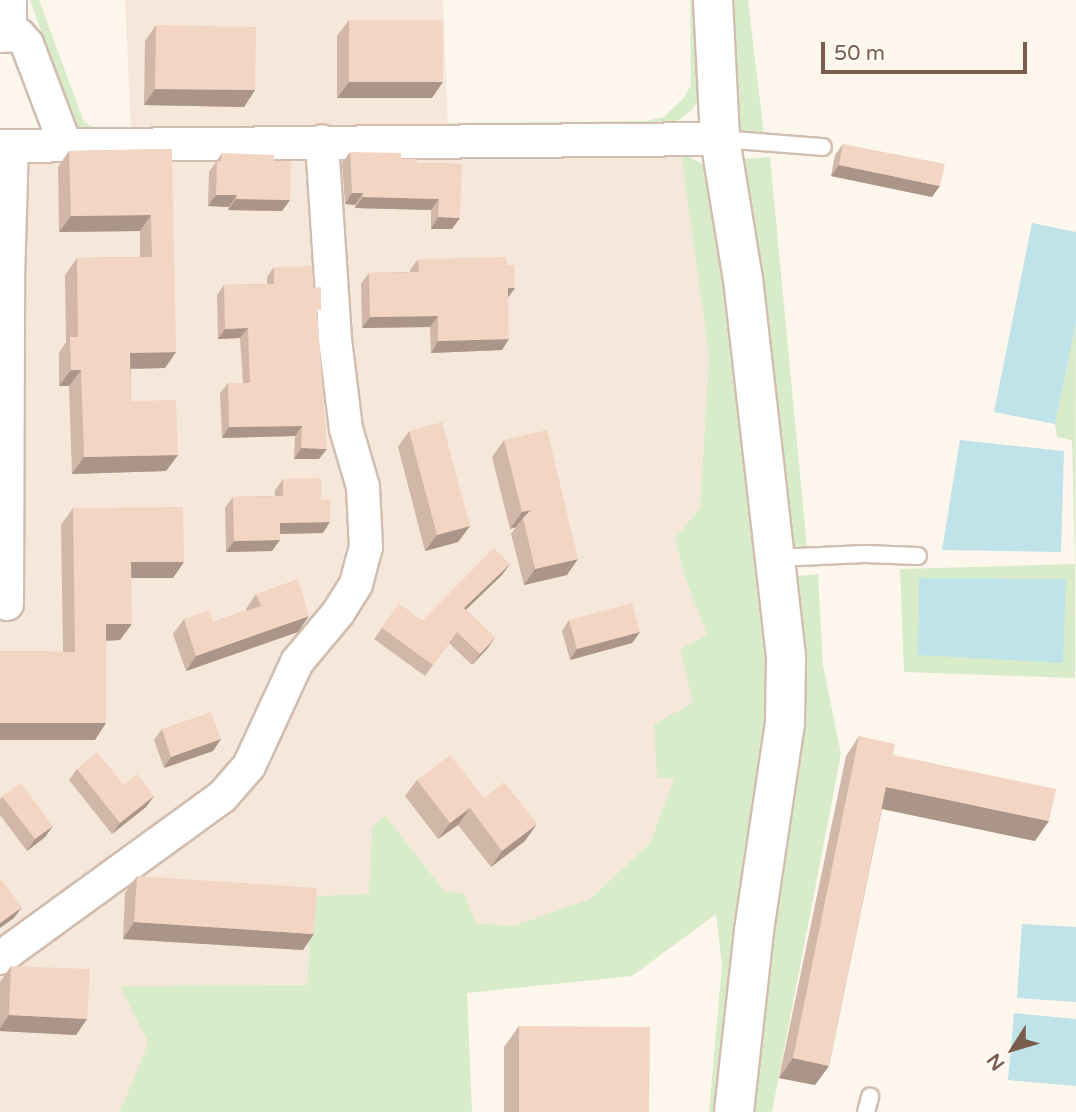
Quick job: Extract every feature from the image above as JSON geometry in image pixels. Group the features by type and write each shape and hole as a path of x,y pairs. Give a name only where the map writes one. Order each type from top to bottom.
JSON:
{"street":[{"path":"10,0 5,35 19,35 27,44 65,144"},
{"path":"713,0 720,139 743,279 786,658 785,723 754,931 734,1112"},
{"path":"7,604 6,146 720,139"},
{"path":"0,958 222,797 248,766 297,662 338,613 356,584 366,547 363,487 346,429 335,339 334,276 322,141"}],"lane":[{"path":"720,139 823,147"},
{"path":"776,558 865,554 918,556"}],"shaded area":[{"path":"125,0 443,0 449,150 681,153 709,356 700,508 675,539 685,577 707,635 680,649 694,703 675,778 650,843 590,899 513,926 476,923 464,893 445,892 385,815 372,829 369,894 313,897 307,985 121,986 149,1043 120,1112 0,1112 0,152 131,129"}],"green space":[{"path":"30,0 39,0 84,122 95,128 305,125 296,135 85,135 76,128"},
{"path":"690,0 703,0 700,99 690,112 662,131 448,133 448,123 646,121 664,117 684,98 691,85"},
{"path":"730,0 748,0 764,135 741,131"},
{"path":"681,153 703,164 712,178 766,660 767,737 718,1112 709,1112 722,965 716,914 632,976 467,993 472,1112 120,1112 148,1043 120,986 307,985 313,896 369,894 372,828 385,815 445,892 464,893 476,923 513,926 590,899 650,843 674,779 657,777 654,724 693,703 680,649 707,635 685,577 675,538 700,508 709,356"},
{"path":"770,157 807,548 790,546 744,159"},
{"path":"1076,323 1075,678 904,672 900,569 1075,564 1072,440 1057,437 1055,424"},
{"path":"818,574 823,665 841,754 772,1112 749,1112 794,582 798,576"}],"water":[{"path":"1032,223 1076,232 1076,323 1055,424 994,412"},
{"path":"960,440 1064,451 1061,552 942,550"},
{"path":"919,578 1066,579 1063,663 918,655"},
{"path":"1022,924 1076,927 1076,1002 1017,998"},
{"path":"1014,1013 1076,1019 1076,1086 1008,1080"}],"building":[{"path":"349,20 443,20 443,82 349,82"},
{"path":"156,25 256,27 255,90 155,89"},
{"path":"843,144 945,164 940,186 839,165"},
{"path":"172,149 176,352 130,353 131,401 176,400 178,455 84,457 81,370 71,370 70,337 78,337 77,258 152,257 151,215 71,216 69,151"},
{"path":"350,152 401,153 401,159 417,159 417,163 462,164 460,218 438,217 439,199 363,197 363,193 352,193"},
{"path":"222,153 274,155 274,161 291,161 290,200 236,199 237,195 216,195 217,161 221,161"},
{"path":"506,257 507,265 514,265 515,288 508,288 509,339 438,341 438,316 370,317 369,273 419,272 418,259"},
{"path":"312,266 313,288 321,287 321,310 317,310 327,449 301,448 302,426 229,427 228,383 250,383 248,328 225,329 224,285 274,284 274,267"},
{"path":"442,422 470,526 437,535 409,431"},
{"path":"547,430 578,559 535,569 523,518 531,510 522,512 504,440"},
{"path":"321,478 321,500 330,499 330,522 280,523 280,540 234,541 233,497 283,496 283,479"},
{"path":"183,507 184,562 131,562 132,624 106,624 106,723 0,723 0,651 75,652 73,508"},
{"path":"494,548 510,564 464,608 495,638 480,654 457,632 433,665 382,628 399,604 422,621"},
{"path":"298,579 309,616 196,656 184,619 209,610 213,622 261,606 256,594"},
{"path":"632,603 640,632 577,649 569,620"},
{"path":"211,712 221,739 171,757 162,729"},
{"path":"859,736 895,744 893,755 1056,789 1049,821 886,787 829,1066 793,1058"},
{"path":"97,752 124,785 137,774 154,796 120,823 77,769"},
{"path":"450,755 484,798 504,782 537,824 502,851 470,808 450,823 417,780"},
{"path":"21,783 53,826 35,839 2,796"},
{"path":"137,876 317,888 314,934 134,922"},
{"path":"0,878 22,907 0,923"},
{"path":"11,966 90,969 87,1019 9,1015"},
{"path":"519,1026 650,1027 649,1112 519,1112"}]}
